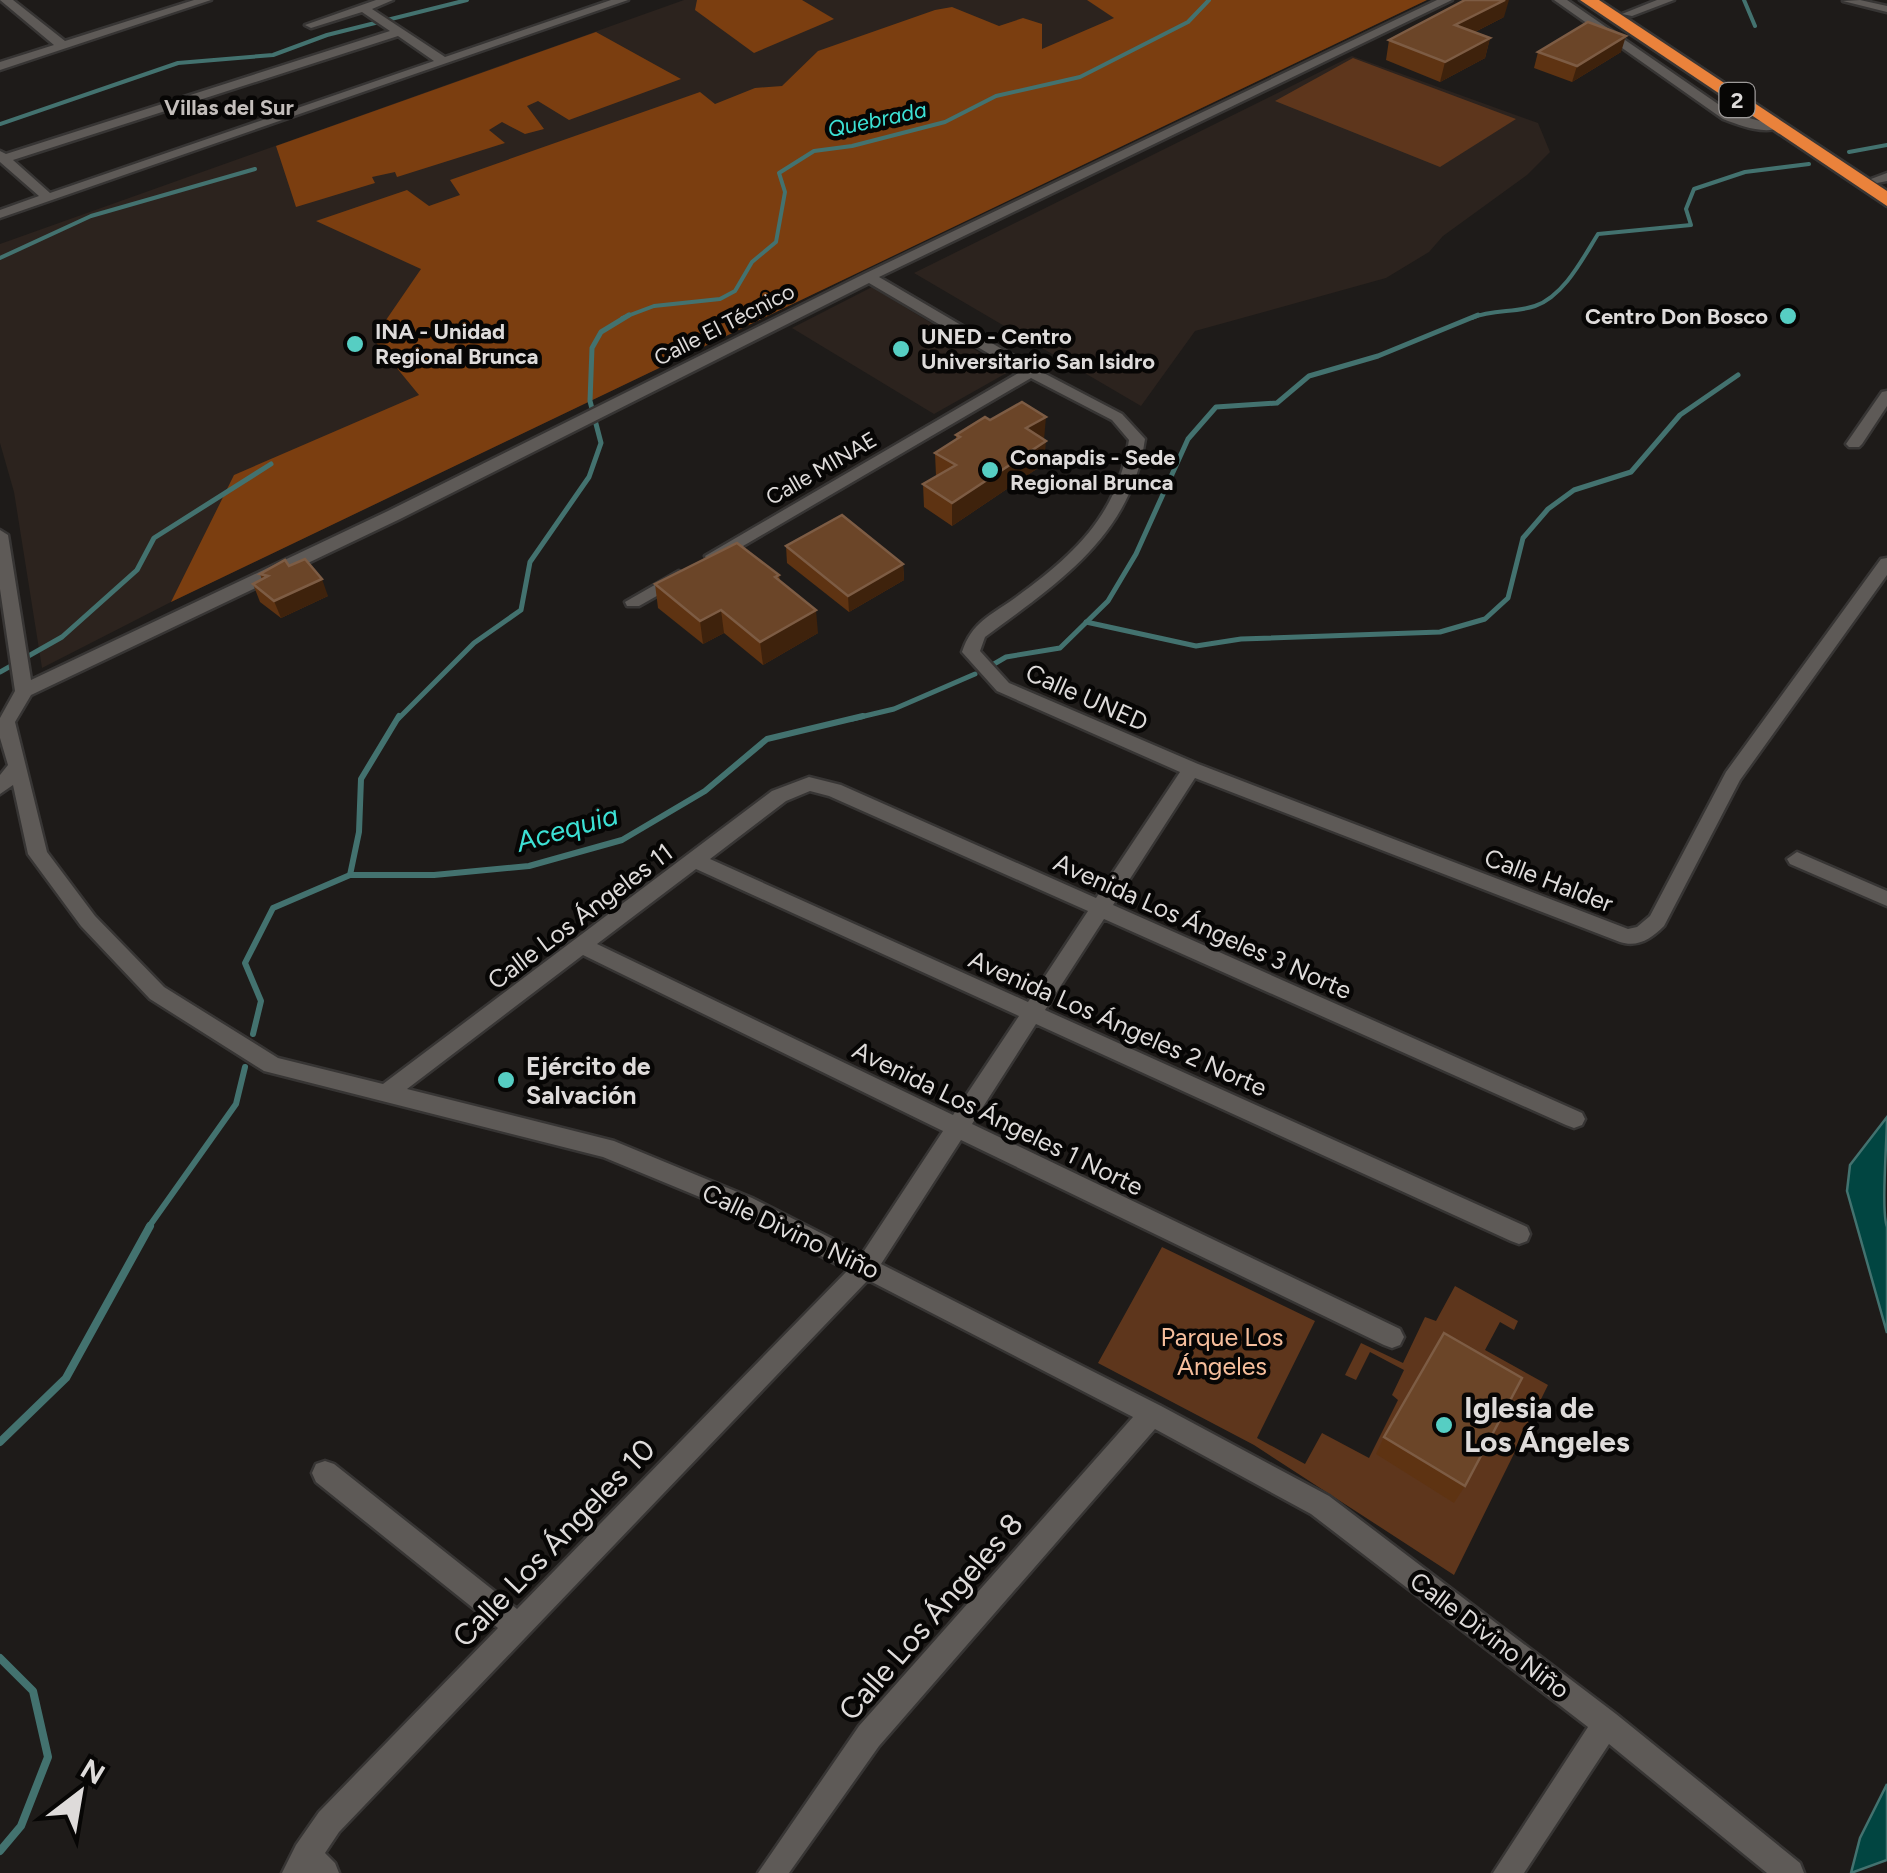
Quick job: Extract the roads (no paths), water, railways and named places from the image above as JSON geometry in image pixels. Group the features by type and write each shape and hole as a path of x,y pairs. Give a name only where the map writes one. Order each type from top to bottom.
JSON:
{"highway":[{"name":"2","path":"1590,0 1887,200"},
{"path":"1590,0 1614,12 1635,7"},
{"name":"2","path":"1606,0 1635,7 1884,180"},
{"path":"1635,7 1626,20 1647,40"}],"street":[{"path":"6,0 63,46"},
{"path":"0,66 206,0"},
{"path":"310,25 387,0"},
{"path":"0,214 622,0"},
{"name":"Calle El Técnico","path":"24,691 394,514 869,277 1446,0"},
{"path":"1560,0 1727,116 1747,124 1776,127"},
{"path":"1635,7 1668,0"},
{"path":"1849,1 1887,9"},
{"path":"364,8 444,62"},
{"path":"2,157 399,32"},
{"path":"2,157 48,198"},
{"name":"Calle UNED","path":"869,277 1031,372 1117,417 1133,430 1136,450 1112,510 1080,553 977,634 971,652 1002,687 1191,769"},
{"name":"Calle MINAE","path":"633,602 1031,372"},
{"path":"1854,444 1887,395"},
{"path":"0,535 3,576 24,691"},
{"name":"Calle Halder","path":"1191,769 1627,937 1643,934 1657,920 1733,777 1887,563"},
{"name":"Calle Divino Niño","path":"24,691 4,729 19,765 38,854 88,921 157,992 272,1064 606,1148 744,1206 868,1266 1320,1504 1606,1724 1790,1873"},
{"path":"0,787 19,765"},
{"name":"Calle Los Ángeles 10","path":"309,1867 329,1822 868,1266 1191,769"},
{"name":"Calle Los Ángeles 11","path":"385,1094 779,796 808,784"},
{"name":"Avenida Los Ángeles 3 Norte","path":"808,784 834,790 1098,911 1574,1119"},
{"path":"1797,859 1887,900"},
{"name":"Avenida Los Ángeles 2 Norte","path":"695,860 1519,1234"},
{"name":"Avenida Los Ángeles 1 Norte","path":"582,946 956,1130 1392,1337"},
{"name":"Calle Los Ángeles 8","path":"772,1873 869,1736 1152,1414"},
{"path":"326,1473 518,1626"},
{"path":"1507,1873 1606,1724"}],"water":[{"path":"1887,1117 1887,1333 1847,1191 1850,1165"},
{"path":"1887,1784 1887,1860 1851,1873 1860,1838"}],"waterway":[{"path":"0,124 178,63 273,55 327,35 467,0"},
{"name":"Quebrada","path":"627,316 654,306 720,299 735,291 752,262 776,242 785,192 779,173 814,151 852,146 945,122 996,96 1080,77 1188,22 1209,0"},
{"path":"1744,0 1755,26"},
{"path":"1849,152 1887,145"},
{"name":"Quebrada","path":"1472,318 1545,301 1572,275 1598,234 1691,225 1686,209 1694,189 1745,172 1809,164"},
{"name":"Quebrada","path":"0,258 91,216 255,169"},
{"name":"Quebrada","path":"1086,622 1108,601 1136,554 1188,439 1216,407 1277,403 1309,376 1378,356 1478,315"},
{"name":"Quebrada","path":"398,719 474,643 521,610 530,562 589,477 601,443 590,401 592,348 601,332 627,316"},
{"name":"Quebrada","path":"622,318 627,316"},
{"name":"Quebrada","path":"1086,622 1196,646 1241,639 1440,632 1485,619 1508,598 1523,538 1548,509 1574,490 1631,472 1680,415 1738,375"},
{"name":"Quebrada","path":"0,672 62,637 137,570 154,538 271,464"},
{"name":"Quebrada","path":"994,664 1006,657 1060,648 1086,622"},
{"name":"Acequia","path":"852,719 894,709 975,674"},
{"name":"Quebrada","path":"350,875 359,832 361,779 399,716"},
{"name":"Acequia","path":"350,875 434,875 529,866 622,840 705,791 767,739 863,716"},
{"name":"Acequia","path":"253,1034 261,1001 245,963 273,908 350,875"},
{"name":"Acequia","path":"148,1228 236,1104 245,1067"},
{"name":"Acequia","path":"0,1442 66,1378 150,1226"},
{"name":"Acequia","path":"0,1658 33,1691 48,1757 21,1826 0,1851"}],"place":[{"name":"Centro Don Bosco","path":"1788,316"},
{"name":"INA - Unidad Regional Brunca","path":"355,344"},
{"name":"UNED - Centro Universitario San Isidro","path":"901,349"},
{"name":"Conapdis - Sede Regional Brunca","path":"990,470"},
{"name":"Ejército de Salvación","path":"506,1080"},
{"name":"Iglesia de Los Ángeles","path":"1444,1425"}],"district":[{"name":"Villas del Sur","path":"229,107"}],"park label":[{"name":"Parque Los Ángeles","path":"1222,1352"}]}
